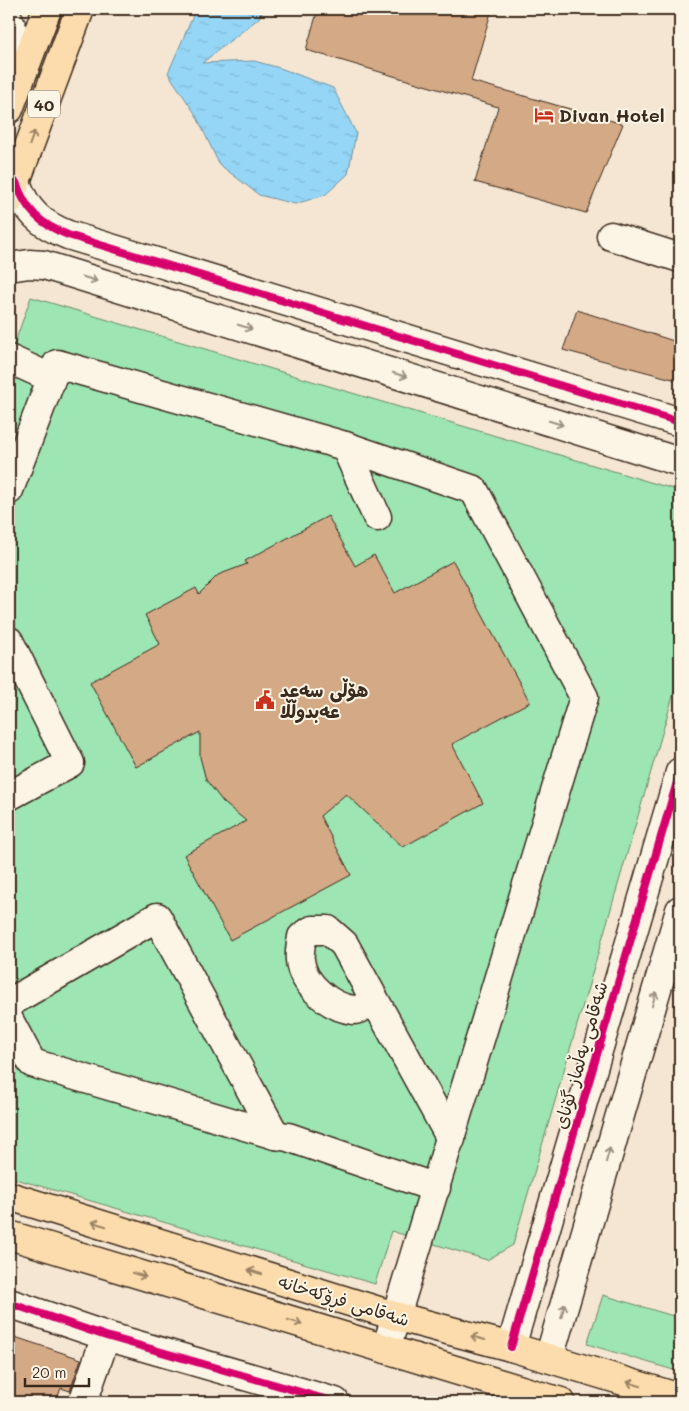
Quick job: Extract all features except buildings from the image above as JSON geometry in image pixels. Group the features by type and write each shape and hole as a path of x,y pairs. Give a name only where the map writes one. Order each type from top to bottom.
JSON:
{"main road":[{"name":"40","path":"9,109 47,9"},
{"name":"40","path":"12,191 80,9"},
{"name":"شەقامی فڕۆکەخانە","path":"9,1196 395,1316 511,1347 680,1398"},
{"name":"شەقامی فڕۆکەخانە","path":"9,1235 561,1402"}],"street":[{"path":"9,20 25,68"},
{"path":"12,191 21,197 33,213 54,229 68,235 680,422"},
{"path":"58,270 51,265 47,257 47,248 52,240 59,236 68,235"},
{"path":"610,236 680,258"},
{"path":"9,267 29,264 44,265 680,462"},
{"path":"9,359 52,378"},
{"path":"9,490 57,364 346,446 474,490 584,697 386,1349"},
{"path":"346,446 377,517"},
{"path":"9,641 70,763 9,796"},
{"name":"شەقامی یەڵماز گۆنای","path":"511,1347 680,772"},
{"path":"549,1358 680,910"},
{"path":"9,1003 157,917 275,1135"},
{"path":"375,1001 450,1139"},
{"path":"9,1020 32,1063 275,1135 288,1137 436,1188"},
{"path":"9,1303 106,1336 336,1402"},
{"path":"83,1402 106,1336"}],"green space":[{"path":"31,297 680,491 680,672 513,1245 487,1260 391,1231 375,1284 9,1177 9,359"},
{"path":"603,1295 680,1318 680,1372 587,1344"}],"water":[{"path":"196,9 264,9 259,18 202,63 254,61 280,68 333,88 356,133 348,174 325,195 295,204 259,195 219,164 196,115 168,73"}],"cycle path":[{"path":"16,182 29,209 49,226 68,235 680,422"},
{"path":"511,1347 680,772"},
{"path":"9,1303 106,1336 335,1402"}],"place":[{"name":"Divan Hotel","path":"544,115"},
{"name":"ھۆڵی سەعد عەبدوڵڵا","path":"265,700"}]}
